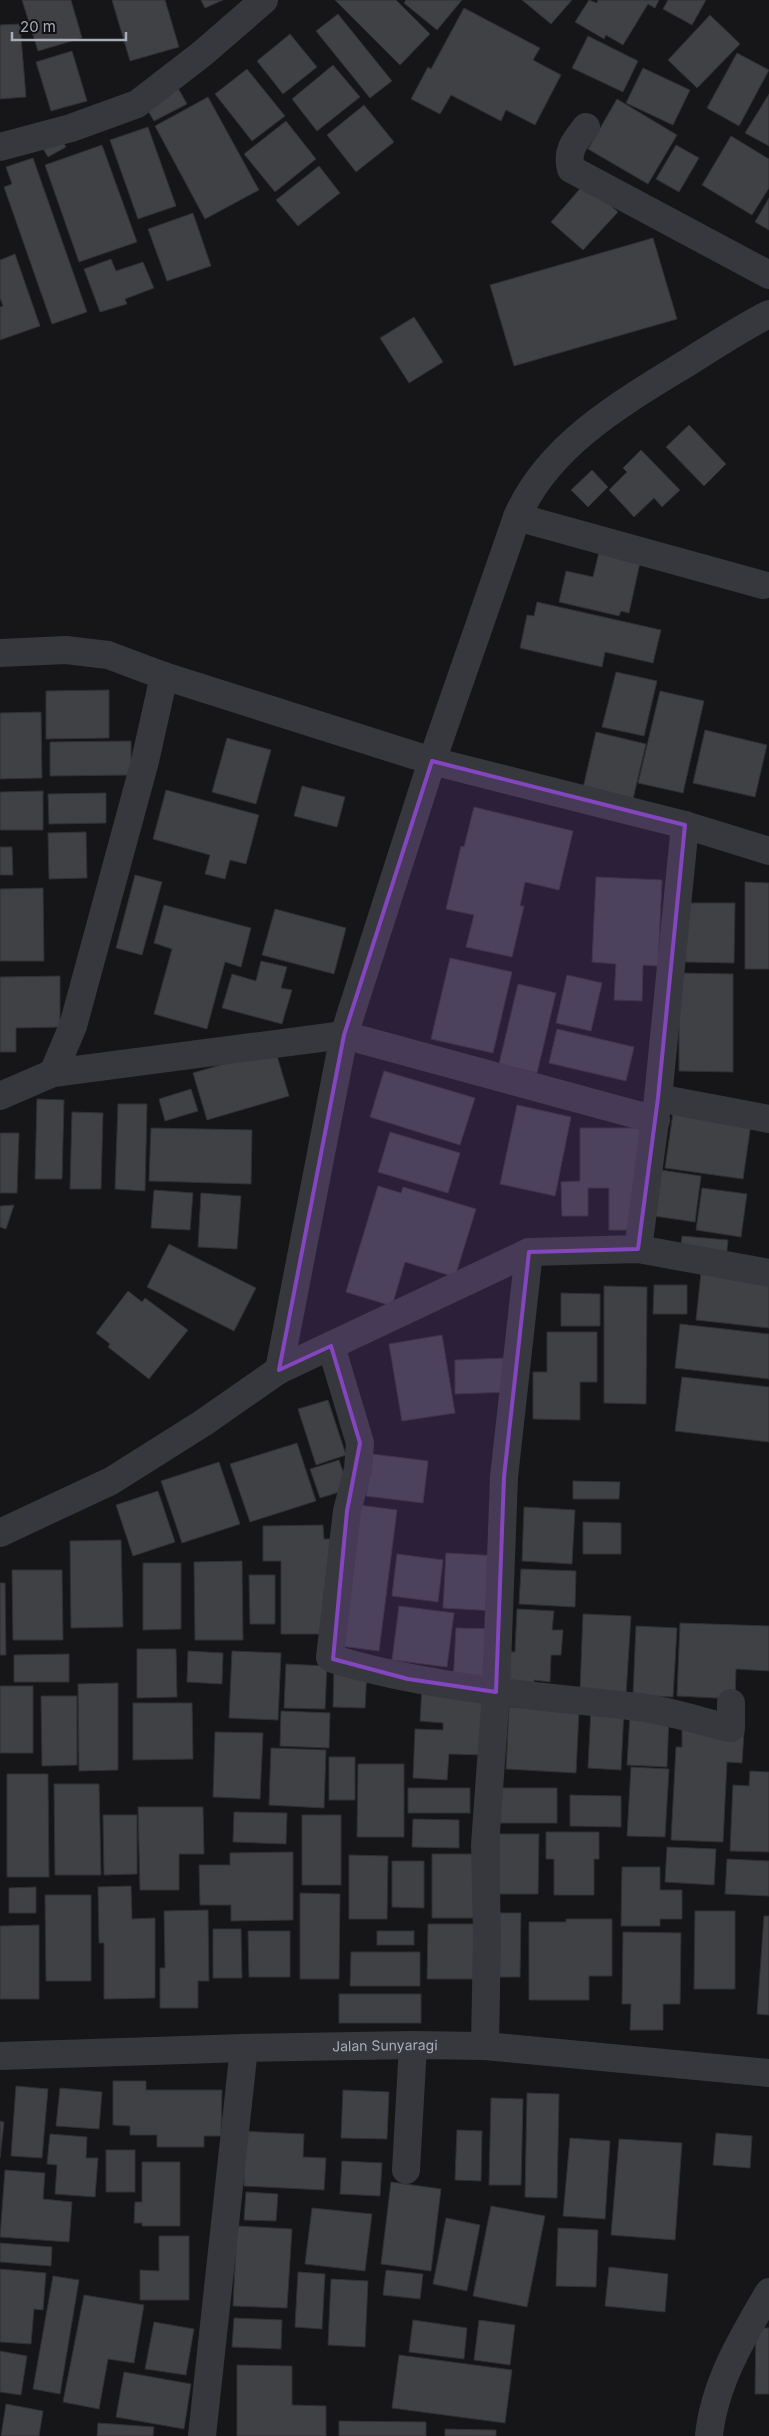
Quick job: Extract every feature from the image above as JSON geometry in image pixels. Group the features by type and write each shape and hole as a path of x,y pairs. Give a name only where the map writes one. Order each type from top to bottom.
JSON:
{"street":[{"path":"0,147 71,128 136,104 203,53 264,0"},
{"path":"586,127 570,150 568,159 571,169 769,275"},
{"path":"279,1370 344,1035 432,761 516,517 526,495 570,444 620,404 769,314"},
{"path":"516,517 763,585"},
{"path":"0,653 86,651 108,655 164,676 432,761 686,825 769,851"},
{"path":"53,1073 76,1017 145,761 164,676"},
{"path":"638,1249 657,1109 686,825"},
{"path":"0,1096 53,1073 344,1035 657,1109 769,1119"},
{"path":"0,1533 111,1481 203,1423 279,1370 528,1252 638,1249 769,1272"},
{"path":"485,2046 487,1934 485,1845 496,1692 504,1477 528,1252"},
{"path":"331,1346 360,1443 358,1469 347,1511 330,1656 334,1660 408,1679 496,1692 628,1706 677,1714 729,1728 731,1728 732,1703"},
{"path":"406,2170 413,2045"},
{"name":"Jalan Sunyaragi","path":"0,2056 244,2048 413,2045 485,2046 769,2073"},
{"path":"202,2436 244,2048"},
{"path":"708,2436 718,2390 753,2319 769,2292"}],"highlighted area":[{"path":"432,761 685,825 658,1098 638,1249 529,1252 504,1477 496,1692 408,1679 333,1659 347,1511 360,1443 331,1346 279,1370 344,1035"}],"building":[{"path":"22,0 71,0 82,38 38,51"},
{"path":"112,0 165,0 179,47 130,61"},
{"path":"201,0 223,0 205,8"},
{"path":"335,0 396,0 430,34 400,65"},
{"path":"406,0 462,0 437,30 404,3"},
{"path":"522,0 572,0 551,24"},
{"path":"589,0 597,3 598,0 659,0 655,8 648,4 623,45 606,35 604,39 575,22"},
{"path":"668,0 706,0 692,25 663,9"},
{"path":"464,8 540,48 533,60 561,75 535,125 506,110 501,121 451,95 440,114 411,99 428,67 431,69"},
{"path":"338,14 392,81 370,98 316,31"},
{"path":"710,15 740,44 697,88 668,60"},
{"path":"20,24 26,97 0,99 0,25"},
{"path":"290,34 317,67 283,94 257,61"},
{"path":"588,36 638,61 623,92 572,68"},
{"path":"72,51 87,101 51,111 36,62"},
{"path":"737,53 769,70 739,126 707,108"},
{"path":"333,65 360,97 317,131 292,99"},
{"path":"643,68 690,90 673,125 626,103"},
{"path":"247,69 285,116 252,141 215,94"},
{"path":"178,88 187,104 154,121 145,106"},
{"path":"769,94 769,146 745,133"},
{"path":"208,97 259,190 205,219 155,126"},
{"path":"617,99 677,135 648,184 588,149"},
{"path":"364,105 394,142 356,172 327,135"},
{"path":"286,121 316,159 275,192 244,154"},
{"path":"148,127 176,206 138,219 110,140"},
{"path":"58,134 66,147 48,157 40,143"},
{"path":"731,136 769,159 769,188 752,215 702,185"},
{"path":"102,145 137,242 79,262 45,165"},
{"path":"676,145 699,158 679,192 656,179"},
{"path":"33,158 87,312 52,324 4,187 12,184 6,167"},
{"path":"319,166 340,193 298,226 276,200"},
{"path":"585,183 618,212 583,250 551,222"},
{"path":"769,198 769,230 755,222"},
{"path":"193,213 211,266 167,281 148,229"},
{"path":"653,238 677,319 514,366 490,285"},
{"path":"15,254 40,326 0,340 0,307 3,306 0,298 0,260"},
{"path":"111,259 116,271 143,262 154,288 125,299 127,304 100,312 84,269"},
{"path":"414,317 443,362 409,383 380,338"},
{"path":"689,425 726,464 704,486 666,447"},
{"path":"641,450 680,490 662,507 654,498 634,517 609,490 627,472 623,468"},
{"path":"592,470 608,487 588,507 571,490"},
{"path":"600,548 641,558 629,613 621,611 619,616 559,602 566,571 593,577"},
{"path":"537,602 661,630 653,663 605,652 602,667 520,648 527,615 534,616"},
{"path":"616,672 657,681 644,736 602,727"},
{"path":"109,690 109,738 46,739 46,691"},
{"path":"660,691 704,701 683,793 638,783"},
{"path":"41,712 42,778 0,779 0,713"},
{"path":"705,730 767,745 755,797 693,783"},
{"path":"596,732 646,744 633,799 583,788"},
{"path":"227,738 271,750 256,804 212,792"},
{"path":"131,741 131,775 50,776 50,742"},
{"path":"302,786 345,797 337,827 294,816"},
{"path":"166,790 259,815 246,864 230,860 225,879 205,874 210,855 153,839"},
{"path":"43,791 43,830 0,830 0,792"},
{"path":"106,793 106,823 49,824 48,794"},
{"path":"474,807 573,831 559,890 525,882 520,906 524,906 512,957 466,947 474,915 446,909 461,846 464,847"},
{"path":"86,832 87,878 49,879 48,833"},
{"path":"0,847 12,847 13,875 0,875"},
{"path":"135,875 162,882 142,955 116,948"},
{"path":"596,877 662,880 658,966 643,965 642,1001 614,1000 616,964 592,962"},
{"path":"745,882 769,883 769,969 745,969"},
{"path":"43,888 44,961 0,961 0,889"},
{"path":"686,903 735,903 734,963 685,962"},
{"path":"164,905 251,928 241,967 225,962 207,1029 154,1014 172,949 154,943"},
{"path":"275,909 346,928 334,974 262,955"},
{"path":"450,958 512,972 493,1053 431,1039"},
{"path":"261,961 287,967 281,988 292,990 282,1024 222,1008 232,974 256,981"},
{"path":"679,973 733,974 733,1072 679,1071"},
{"path":"567,975 602,983 591,1031 556,1023"},
{"path":"60,976 60,1027 16,1028 16,1052 0,1052 0,977"},
{"path":"518,984 556,993 537,1073 499,1064"},
{"path":"557,1029 634,1047 626,1081 549,1063"},
{"path":"275,1049 289,1096 207,1120 193,1073"},
{"path":"384,1071 475,1098 460,1145 370,1117"},
{"path":"191,1089 198,1111 165,1121 159,1099"},
{"path":"37,1099 64,1100 62,1179 35,1179"},
{"path":"118,1104 147,1104 145,1191 115,1189"},
{"path":"517,1105 571,1117 555,1196 500,1184"},
{"path":"674,1106 752,1117 743,1179 665,1168"},
{"path":"72,1112 103,1113 101,1189 70,1189"},
{"path":"151,1128 252,1130 251,1184 149,1181"},
{"path":"580,1128 646,1128 638,1230 609,1230 609,1188 588,1188 588,1216 562,1216 561,1182 580,1181"},
{"path":"390,1132 460,1153 448,1193 378,1172"},
{"path":"0,1133 19,1133 17,1193 0,1193"},
{"path":"661,1170 701,1176 695,1222 654,1216"},
{"path":"378,1186 401,1193 403,1187 476,1209 455,1277 405,1262 392,1306 346,1292"},
{"path":"702,1188 747,1194 741,1237 696,1230"},
{"path":"154,1190 193,1193 190,1230 151,1228"},
{"path":"201,1193 241,1196 237,1249 198,1247"},
{"path":"14,1205 6,1229 0,1227 0,1206"},
{"path":"682,1236 728,1240 726,1260 680,1256"},
{"path":"169,1244 256,1288 234,1331 147,1287"},
{"path":"701,1273 769,1280 769,1328 696,1320"},
{"path":"654,1285 687,1285 687,1314 653,1314"},
{"path":"604,1286 647,1287 646,1404 604,1403"},
{"path":"128,1291 142,1302 145,1298 188,1330 149,1379 108,1347 110,1344 96,1333"},
{"path":"561,1293 600,1294 600,1326 561,1326"},
{"path":"680,1324 769,1334 769,1379 675,1368"},
{"path":"547,1332 597,1332 597,1382 580,1382 580,1420 533,1419 533,1372 547,1372"},
{"path":"442,1335 455,1413 402,1421 389,1344"},
{"path":"508,1358 509,1392 455,1394 455,1360"},
{"path":"682,1377 769,1387 769,1442 675,1431"},
{"path":"328,1400 346,1455 316,1465 298,1409"},
{"path":"297,1443 316,1501 250,1522 230,1464"},
{"path":"372,1454 428,1461 423,1503 366,1496"},
{"path":"339,1460 349,1489 320,1498 310,1469"},
{"path":"219,1462 240,1524 182,1543 161,1481"},
{"path":"573,1481 620,1482 619,1499 573,1499"},
{"path":"158,1491 175,1542 133,1556 116,1505"},
{"path":"351,1504 397,1510 379,1651 333,1645"},
{"path":"524,1507 575,1510 572,1564 522,1561"},
{"path":"583,1522 621,1523 621,1554 583,1554"},
{"path":"323,1525 324,1539 330,1539 331,1634 281,1634 281,1561 263,1561 263,1526"},
{"path":"121,1540 123,1627 71,1628 70,1541"},
{"path":"446,1553 499,1556 496,1611 443,1608"},
{"path":"397,1554 443,1560 438,1602 392,1596"},
{"path":"242,1561 243,1640 195,1640 194,1562"},
{"path":"143,1563 181,1563 181,1629 143,1630"},
{"path":"521,1569 576,1571 575,1607 519,1604"},
{"path":"12,1570 62,1570 63,1640 13,1640"},
{"path":"249,1575 275,1575 275,1624 250,1624"},
{"path":"0,1583 5,1583 6,1655 0,1655"},
{"path":"399,1606 454,1613 447,1667 392,1660"},
{"path":"517,1609 554,1611 552,1630 563,1630 561,1655 551,1655 550,1682 534,1680 534,1693 503,1691 505,1651 515,1652"},
{"path":"583,1614 631,1616 626,1694 580,1691"},
{"path":"680,1623 769,1626 769,1671 736,1669 735,1699 677,1696"},
{"path":"636,1626 677,1628 673,1697 633,1695"},
{"path":"456,1628 496,1629 493,1687 453,1685"},
{"path":"137,1649 176,1649 177,1697 137,1698"},
{"path":"188,1651 223,1653 222,1684 187,1682"},
{"path":"232,1651 281,1653 278,1720 229,1718"},
{"path":"69,1654 69,1682 14,1682 14,1655"},
{"path":"286,1664 327,1666 325,1709 284,1708"},
{"path":"334,1668 367,1670 365,1708 333,1707"},
{"path":"118,1683 118,1770 79,1771 78,1684"},
{"path":"0,1686 33,1686 33,1753 0,1753"},
{"path":"422,1688 485,1699 482,1755 449,1754 447,1780 413,1778 415,1729 443,1730 443,1723 420,1721"},
{"path":"41,1696 77,1696 77,1765 42,1766"},
{"path":"133,1703 192,1703 193,1759 133,1760"},
{"path":"509,1707 579,1711 576,1773 506,1769"},
{"path":"591,1708 624,1709 621,1770 588,1768"},
{"path":"281,1711 330,1713 329,1748 280,1746"},
{"path":"630,1713 669,1715 667,1767 627,1765"},
{"path":"682,1728 744,1732 742,1763 727,1762 723,1842 671,1840 676,1747 682,1747"},
{"path":"215,1732 263,1733 260,1799 213,1797"},
{"path":"271,1748 326,1750 324,1808 269,1805"},
{"path":"329,1757 355,1757 355,1800 329,1800"},
{"path":"358,1764 404,1764 404,1837 357,1837"},
{"path":"631,1767 669,1769 665,1837 627,1836"},
{"path":"750,1771 769,1772 769,1852 730,1851 733,1785 749,1786"},
{"path":"7,1774 48,1774 49,1877 7,1877"},
{"path":"54,1784 99,1784 101,1875 55,1875"},
{"path":"408,1788 470,1788 470,1813 408,1813"},
{"path":"496,1788 557,1788 557,1823 496,1823"},
{"path":"570,1795 621,1796 621,1827 570,1826"},
{"path":"138,1807 203,1807 204,1854 179,1854 179,1890 140,1890"},
{"path":"234,1812 287,1813 286,1844 233,1842"},
{"path":"103,1815 137,1815 137,1874 104,1875"},
{"path":"302,1815 341,1815 341,1885 302,1885"},
{"path":"413,1819 459,1820 459,1848 412,1847"},
{"path":"546,1832 599,1832 599,1859 594,1859 594,1895 554,1895 554,1859 546,1859"},
{"path":"499,1834 539,1834 538,1894 499,1894"},
{"path":"667,1847 716,1849 714,1885 665,1882"},
{"path":"293,1852 293,1920 231,1921 231,1905 200,1905 199,1865 230,1865 230,1853"},
{"path":"432,1854 483,1854 483,1918 432,1918"},
{"path":"349,1855 388,1856 387,1919 349,1919"},
{"path":"727,1859 769,1861 769,1896 725,1894"},
{"path":"392,1861 424,1861 424,1908 392,1907"},
{"path":"622,1867 660,1867 660,1890 682,1890 682,1919 660,1919 660,1926 621,1926"},
{"path":"131,1886 132,1919 155,1918 155,1998 104,1999 104,1943 99,1943 98,1887"},
{"path":"36,1887 36,1913 9,1913 9,1888"},
{"path":"300,1893 340,1894 339,1979 300,1979"},
{"path":"45,1895 91,1895 91,1981 46,1981"},
{"path":"208,1910 209,1981 198,1981 198,2008 160,2008 160,1968 165,1968 164,1911"},
{"path":"695,1911 735,1911 735,1989 694,1989"},
{"path":"491,1913 521,1913 520,1977 491,1977"},
{"path":"764,1916 769,1916 769,2015 757,2014"},
{"path":"566,1919 612,1919 612,1976 589,1976 589,2000 529,2000 529,1922 566,1922"},
{"path":"428,1924 479,1924 478,1979 427,1979"},
{"path":"39,1925 39,1999 0,1999 0,1926"},
{"path":"213,1929 241,1929 242,1978 213,1978"},
{"path":"248,1931 290,1931 290,1977 249,1977"},
{"path":"377,1931 414,1931 414,1945 377,1945"},
{"path":"623,1932 681,1933 680,2004 663,2004 663,2030 630,2030 631,2004 622,2004"},
{"path":"351,1952 420,1952 420,1986 350,1986"},
{"path":"339,1994 421,1994 421,2023 339,2023"},
{"path":"113,2081 146,2081 146,2090 222,2090 221,2136 204,2136 204,2147 157,2147 157,2135 130,2135 130,2126 113,2125"},
{"path":"16,2086 48,2089 42,2158 11,2156"},
{"path":"60,2088 102,2092 99,2129 56,2126"},
{"path":"343,2090 389,2092 387,2139 341,2138"},
{"path":"527,2093 559,2094 557,2198 525,2197"},
{"path":"491,2098 523,2099 521,2185 489,2185"},
{"path":"0,2121 4,2122 0,2158"},
{"path":"457,2130 482,2131 481,2181 455,2180"},
{"path":"239,2131 304,2134 303,2157 326,2158 324,2190 244,2186 244,2168"},
{"path":"716,2133 752,2136 750,2168 713,2165"},
{"path":"50,2134 87,2137 86,2158 98,2158 95,2197 55,2194 57,2165 47,2164"},
{"path":"570,2138 610,2141 605,2219 563,2216"},
{"path":"619,2139 682,2143 675,2240 611,2235"},
{"path":"106,2150 135,2150 135,2192 106,2192"},
{"path":"342,2161 382,2163 380,2196 340,2194"},
{"path":"142,2162 180,2162 180,2226 142,2226 142,2223 134,2223 135,2202 142,2202"},
{"path":"5,2170 45,2173 43,2199 72,2202 69,2242 0,2237"},
{"path":"391,2182 441,2189 431,2271 381,2264"},
{"path":"246,2192 278,2194 276,2221 244,2220"},
{"path":"491,2206 545,2216 527,2307 473,2296"},
{"path":"312,2208 372,2214 365,2271 305,2264"},
{"path":"446,2218 480,2225 467,2291 433,2284"},
{"path":"237,2226 292,2229 287,2308 233,2306"},
{"path":"558,2228 598,2230 596,2287 556,2286"},
{"path":"159,2236 189,2236 189,2300 140,2300 140,2270 159,2271"},
{"path":"0,2243 52,2247 51,2266 0,2262"},
{"path":"609,2267 668,2274 665,2312 605,2306"},
{"path":"0,2269 46,2273 43,2310 34,2309 31,2344 0,2342"},
{"path":"386,2270 423,2274 420,2299 383,2295"},
{"path":"298,2272 325,2274 322,2329 295,2327"},
{"path":"53,2276 79,2280 60,2394 33,2389"},
{"path":"331,2279 368,2281 365,2347 328,2345"},
{"path":"84,2295 144,2305 134,2363 108,2359 99,2409 63,2402"},
{"path":"234,2318 282,2320 281,2349 232,2347"},
{"path":"413,2320 467,2328 464,2359 409,2352"},
{"path":"479,2320 515,2325 510,2365 474,2360"},
{"path":"154,2322 194,2329 186,2375 145,2369"},
{"path":"756,2328 769,2328 769,2394 755,2394"},
{"path":"0,2351 27,2356 21,2395 0,2392"},
{"path":"399,2355 512,2370 505,2423 392,2408"},
{"path":"237,2365 292,2366 292,2405 326,2406 326,2436 237,2436"},
{"path":"124,2372 191,2384 184,2429 116,2417"},
{"path":"6,2404 43,2411 39,2436 1,2436"},
{"path":"339,2421 426,2422 426,2436 339,2436"},
{"path":"98,2423 154,2427 153,2436 97,2436"},
{"path":"445,2429 496,2430 496,2436 445,2436"}]}
